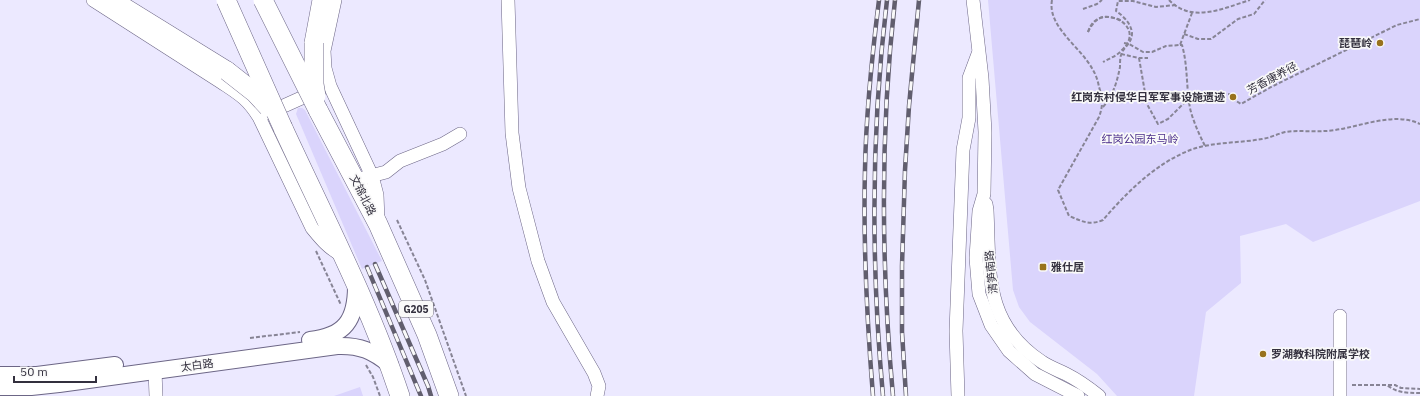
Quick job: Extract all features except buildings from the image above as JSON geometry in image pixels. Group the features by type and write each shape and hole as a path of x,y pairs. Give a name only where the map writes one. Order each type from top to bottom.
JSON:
{"highway":[{"path":"112,0 227,71 246,85 263,100 283,128"},
{"path":"226,0 356,286 390,365 400,396"},
{"name":"文锦北路","path":"263,0 318,110 364,178 378,224 427,335 449,396"},
{"path":"318,110 314,84 314,44 322,0"}],"main road":[{"name":"太白路","path":"0,375 37,375 318,339 338,332 349,321 355,308 356,286"},
{"name":"太白路","path":"0,387 17,388 45,386 338,346 355,346 364,349 390,365"}],"street":[{"path":"93,0 242,96 251,104 259,117 312,228 322,241 332,250 342,255"},
{"path":"335,0 324,51 325,68 330,86 364,178 386,172 400,160 443,144 460,134"},
{"path":"508,0 512,133 519,188 538,261 553,302 594,373 599,386 597,396"},
{"name":"清笋南路","path":"973,0 985,107 984,194 987,210 988,262 992,295 1003,320 1016,340 1035,358 1043,364 1079,382 1099,396"},
{"path":"958,396 956,331 963,150 969,118 969,78 979,50"},
{"path":"259,117 330,86"},
{"name":"清笋南路","path":"984,194 979,211 976,258 977,278 979,294 991,325 1009,351 1027,368 1035,374 1078,396"},
{"path":"1340,316 1340,396"},
{"path":"155,371 156,396"}],"path":[{"path":"1052,0 1051,6 1053,16 1058,26 1078,48 1093,70 1101,92 1103,107"},
{"path":"1083,9 1097,4 1102,0"},
{"path":"1176,6 1156,7 1133,1 1118,0 1116,11 1123,16 1129,24 1132,33 1129,44 1121,54 1116,84 1108,101 1103,107 1058,190 1069,216 1088,224 1095,224 1103,220 1143,180 1158,168 1193,149 1264,139 1286,132 1326,132 1368,122 1412,120 1420,124"},
{"path":"1168,0 1182,10 1192,13 1204,13 1250,0"},
{"path":"1184,34 1198,39 1211,39 1238,19 1254,14 1265,0"},
{"path":"1192,13 1180,44 1184,55 1190,110 1205,147"},
{"path":"1103,62 1116,55 1126,46 1130,34 1129,29 1121,20 1108,15 1096,19 1090,24 1088,32 1091,25 1101,17 1108,16 1120,20 1119,22"},
{"name":"芳香康养径","path":"1189,98 1220,93 1229,94 1233,99 1241,104 1278,83 1397,25 1420,19"},
{"path":"1124,43 1129,44 1143,52 1152,52 1166,46 1180,44"},
{"path":"1121,54 1139,58 1148,58"},
{"path":"1139,58 1147,104 1158,124 1168,119 1189,98"},
{"path":"397,220 425,280 466,396"},
{"path":"313,247 341,308"},
{"path":"250,338 305,331"},
{"path":"364,361 369,369 380,396"},
{"path":"1352,390 1352,384 1395,384 1401,388 1420,389"},
{"path":"1387,385 1402,392 1420,393"}],"green space":[{"name":"红岗公园东马岭","path":"988,0 1420,0 1420,201 1313,242 1286,224 1240,236 1241,283 1206,312 1194,396 1117,396 1097,374 1030,322 1019,307 1013,290"},
{"path":"298,108 305,110 382,261 362,269 296,114"},
{"path":"360,387 363,396 334,396"}],"railway":[{"path":"873,396 866,283 865,197 868,106 879,0"},
{"path":"883,396 876,297 874,198 878,99 887,0"},
{"path":"893,396 886,297 884,198 887,99 895,0"},
{"path":"906,396 902,332 902,266 905,170 909,106 919,0"},
{"path":"375,264 431,396"},
{"path":"367,267 421,396"}],"place":[{"name":"琵琶岭","path":"1380,43"},
{"name":"红岗东村侵华日军军事设施遗迹","path":"1233,97"},
{"name":"雅仕居","path":"1043,267"},
{"name":"罗湖教科院附属学校","path":"1263,354"}]}
